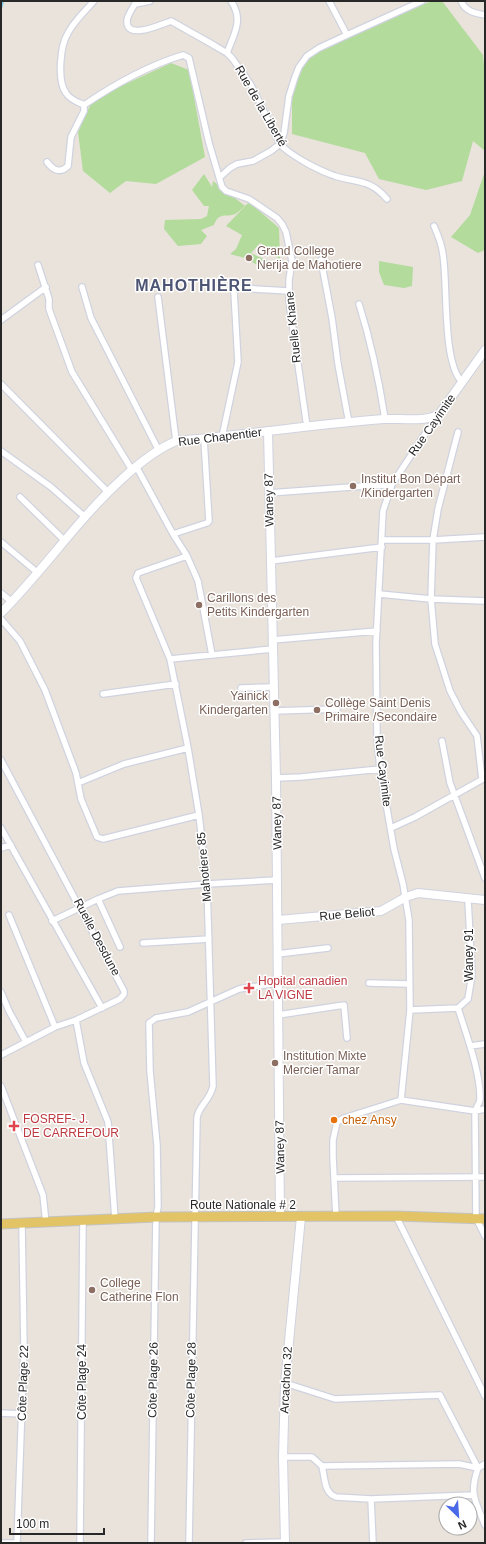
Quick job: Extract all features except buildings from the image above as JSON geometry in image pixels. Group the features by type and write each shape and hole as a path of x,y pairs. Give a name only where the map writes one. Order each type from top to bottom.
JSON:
{"main road":[{"name":"Route Nationale # 2","path":"1,1224 156,1217 396,1216 481,1219"}],"street":[{"path":"47,162 52,168 58,171 64,170 68,166 72,137 84,112 84,105 74,100 67,94 62,85 61,65 63,47 68,33 94,1"},
{"name":"Rue de la Liberté","path":"150,1 135,4 127,19 127,24 133,30 140,31 171,21 227,53 242,69 280,144 287,151 321,170 372,185 381,191 387,199"},
{"path":"227,53 236,31 238,18 237,12 231,1"},
{"path":"329,1 347,34"},
{"path":"220,177 237,164 253,161 280,144 284,133 289,96 299,67 307,56 319,48 347,34 422,1"},
{"path":"462,1 463,5 471,12 485,15"},
{"name":"Ruelle Khane","path":"84,105 113,86 137,73 183,55 189,58 191,61 208,143 222,186 226,191 249,199 277,218 286,232 292,261 289,291 296,358 307,427"},
{"path":"434,226 443,256 445,309 453,368 458,378 462,382"},
{"path":"321,260 349,423"},
{"path":"38,265 46,287 49,299 49,309 72,372 134,468 187,556 198,582 212,655"},
{"path":"1,320 46,287"},
{"path":"82,287 90,318 158,449"},
{"path":"222,436 238,362 234,291 239,288 289,291"},
{"path":"158,297 176,441"},
{"path":"359,304 376,362 384,419"},
{"path":"485,351 485,361"},
{"name":"Rue Cayimite","path":"401,1100 410,1010 409,920 406,897 394,849 380,769 377,738 377,631 383,511 392,484 437,416 485,351"},
{"path":"1,384 108,492"},
{"name":"Rue Chapentier","path":"1,613 38,573 64,540 108,492 134,468 158,449 176,441 384,419 428,419 437,416"},
{"name":"Waney 87","path":"268,431 276,778 280,1216"},
{"path":"391,828 484,779 476,736 450,691 435,644 431,599 433,540 438,509 458,432"},
{"path":"173,534 207,523 209,521 204,439"},
{"path":"1,451 50,487 85,517"},
{"path":"269,493 392,484"},
{"path":"20,497 64,540"},
{"path":"382,540 433,540 485,537"},
{"path":"1,542 38,573"},
{"path":"271,561 382,548"},
{"name":"Mahotiere 85","path":"187,556 138,573 136,578 170,659 176,684 199,815 207,884 213,1086 210,1096 197,1114 195,1217"},
{"path":"1,593 12,602"},
{"path":"379,594 431,599 485,601"},
{"path":"1,619 20,640 45,690 76,773 81,799 97,837 100,839 199,815"},
{"path":"272,640 377,631"},
{"path":"170,659 273,649"},
{"path":"103,694 176,684"},
{"path":"241,688 274,687"},
{"path":"274,711 337,709"},
{"path":"442,741 450,783 485,878"},
{"path":"78,784 124,764 188,748"},
{"name":"Ruelle Desdune","path":"1,760 124,991 120,998 102,1008 76,1020 55,1027 1,1055"},
{"path":"276,778 302,777 380,769"},
{"path":"1,828 102,1008"},
{"path":"1,848 11,845"},
{"path":"52,921 118,891 277,880"},
{"name":"Rue Beliot","path":"278,920 381,911 406,897 418,893 468,900 485,900"},
{"path":"98,899 120,947"},
{"name":"Waney 91","path":"458,1008 468,998 472,975 468,900"},
{"path":"10,915 55,1027"},
{"path":"142,943 209,938"},
{"path":"277,954 328,948"},
{"path":"210,1001 240,989 278,983"},
{"path":"369,983 409,984"},
{"path":"1,992 9,1011 26,1042"},
{"name":"Côte Plage 26","path":"152,1543 156,1217 158,1206 157,1145 150,1071 150,1023 161,1016 180,1014 210,1001"},
{"path":"278,1015 344,1005 347,1038"},
{"path":"410,1010 458,1008 470,1046 480,1101 475,1111 476,1176 481,1219 485,1236"},
{"path":"76,1020 84,1063 108,1122 115,1219"},
{"path":"470,1046 485,1044"},
{"path":"1,1086 43,1195 46,1223"},
{"path":"336,1217 333,1140 337,1122 344,1118 401,1100 475,1111 485,1109"},
{"path":"334,1178 485,1176"},
{"path":"396,1216 485,1396"},
{"name":"Côte Plage 28","path":"189,1543 195,1217"},
{"name":"Arcachon 32","path":"285,1542 283,1457 285,1383 301,1217"},
{"name":"Côte Plage 24","path":"80,1543 83,1220"},
{"name":"Côte Plage 22","path":"16,1543 24,1348 22,1224"},
{"path":"285,1383 335,1398 440,1395 478,1468 474,1480 473,1495 485,1525"},
{"path":"1,1413 22,1414"},
{"path":"283,1457 312,1457 322,1466 327,1490 331,1495 336,1497 371,1499 473,1495"},
{"path":"322,1466 459,1464 478,1468 485,1464"},
{"path":"371,1499 373,1543"},
{"path":"246,1543 285,1542"},
{"path":"1,1543 16,1543"}],"green space":[{"path":"432,1 442,1 483,55 485,75 485,151 473,141 462,181 426,190 379,179 365,153 292,134 292,93 306,52"},
{"path":"171,63 189,70 205,157 156,184 126,181 110,193 83,171 78,132 93,99"},
{"path":"485,171 485,250 478,253 451,237 470,215"},
{"path":"204,174 212,187 213,181 245,206 235,214 220,216 214,225 201,230 207,236 201,244 178,246 164,229 165,220 201,219 207,216 209,206 204,206 192,190"},
{"path":"249,202 279,228 280,260 260,243 251,253 270,262 264,269 245,258 230,254 236,249 242,235 226,226"},
{"path":"379,261 413,267 412,286 404,288 384,285 379,272"}],"waterway":[{"path":"1,9 3,1"}],"place":[{"name":"Grand College Nerija de Mahotiere","path":"249,258"},
{"name":"Institut Bon Départ /Kindergarten","path":"353,486"},
{"name":"Carillons des Petits Kindergarten","path":"199,605"},
{"name":"Yainick Kindergarten","path":"276,703"},
{"name":"Collège Saint Denis Primaire /Secondaire","path":"317,710"},
{"name":"Hopital canadien LA VIGNE","path":"249,988"},
{"name":"Institution Mixte Mercier Tamar","path":"275,1063"},
{"name":"chez Ansy","path":"334,1120"},
{"name":"FOSREF- J. DE CARREFOUR","path":"14,1126"},
{"name":"College Catherine Flon","path":"92,1290"}],"district":[{"name":"MAHOTHIÈRE","path":"194,285"}]}
